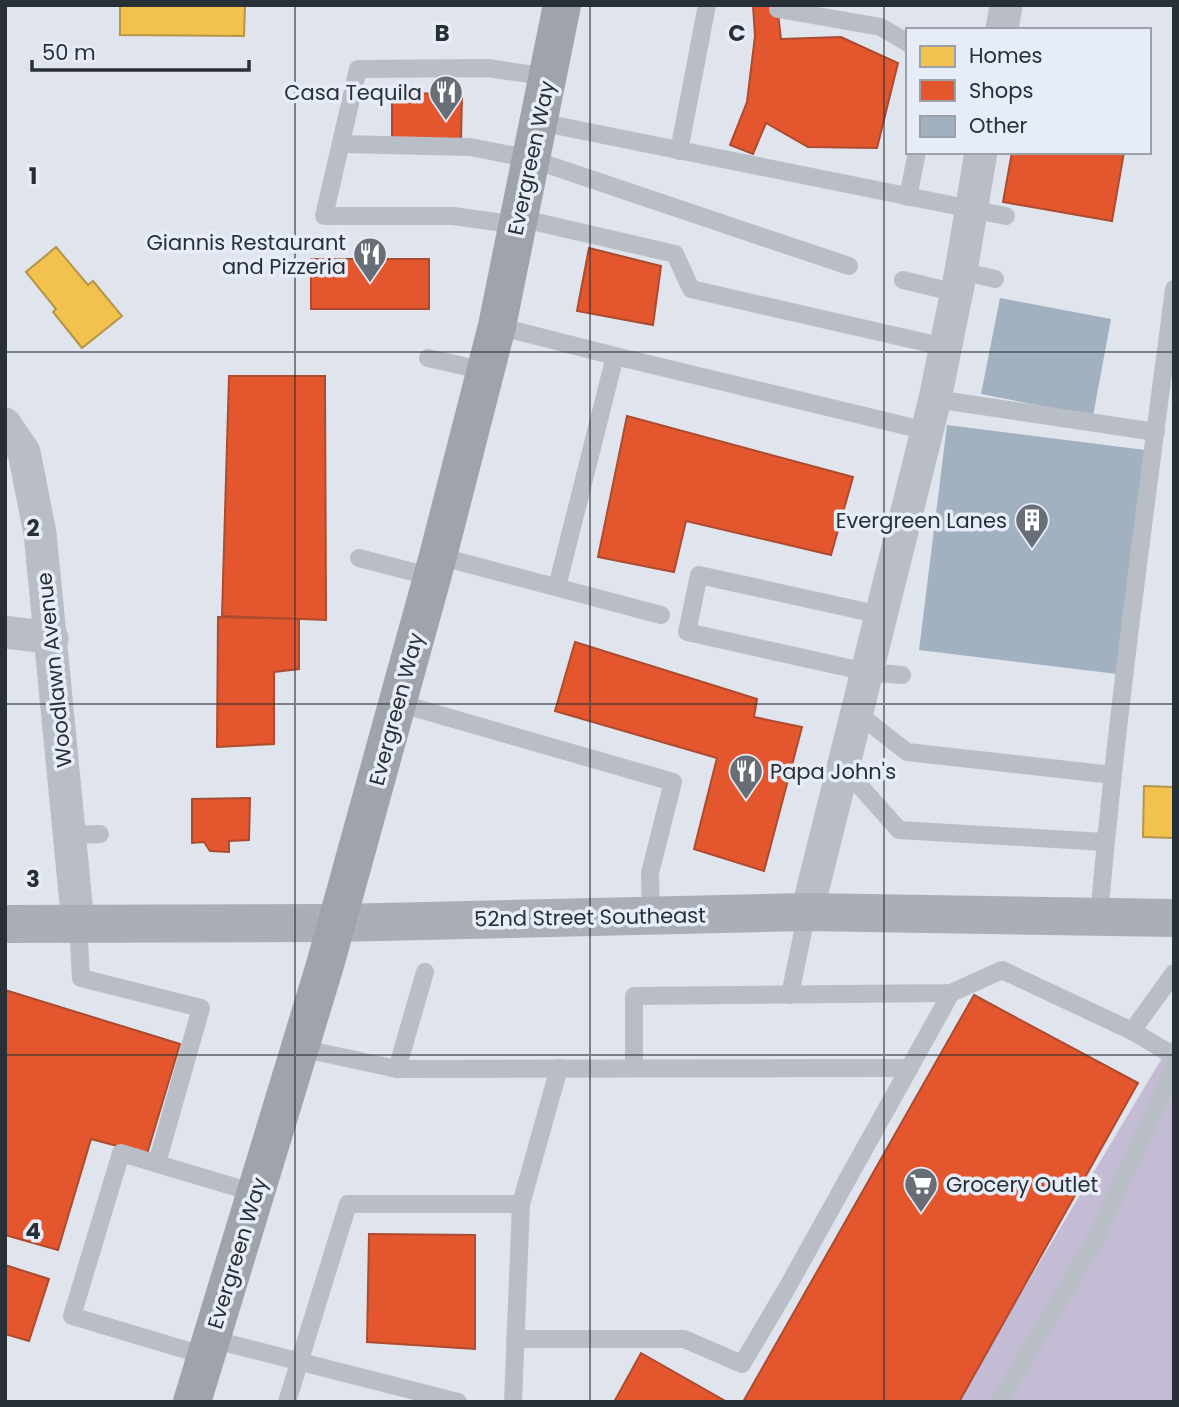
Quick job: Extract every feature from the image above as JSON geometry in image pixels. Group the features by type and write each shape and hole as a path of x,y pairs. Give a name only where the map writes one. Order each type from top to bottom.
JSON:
{"main road":[{"name":"Evergreen Way","path":"192,1402 337,923 435,566 496,326 562,5"}],"street":[{"path":"1002,28 1006,5"},
{"path":"807,912 935,399 959,282 981,154"},
{"name":"Woodlawn Avenue","path":"5,424 24,452 40,533 52,638 85,835 78,924"},
{"path":"5,632 52,638"},
{"name":"52nd Street Southeast","path":"5,924 337,923 807,912 1174,919"}],"lane":[{"path":"679,151 707,5"},
{"path":"778,9 808,10 881,27 906,42"},
{"path":"548,77 488,68 358,69 324,216 453,216 518,221 676,254 691,289 945,347"},
{"path":"539,122 1006,216"},
{"path":"341,144 470,147 531,159 849,266"},
{"path":"908,197 917,154"},
{"path":"903,280 959,282 995,279"},
{"path":"1099,917 1113,775 1174,289"},
{"path":"496,326 927,431"},
{"path":"557,587 615,356"},
{"path":"428,358 485,371"},
{"path":"935,399 1156,432"},
{"path":"359,558 435,566 557,587 661,615"},
{"path":"881,615 699,575 687,632 867,672 902,675"},
{"path":"398,703 673,782 650,873 652,916"},
{"path":"857,713 907,752 1113,775"},
{"path":"843,767 899,830 1105,842"},
{"path":"790,995 807,912"},
{"path":"78,924 81,978 201,1007 157,1163"},
{"path":"634,1068 634,996 951,993 1002,970 1132,1031 1174,1058"},
{"path":"397,1069 425,972"},
{"path":"1132,1031 1174,972"},
{"path":"515,1339 684,1339 741,1364 787,1288 951,993"},
{"path":"300,1048 397,1069 910,1068"},
{"path":"513,1402 520,1204 559,1068"},
{"path":"999,1402 1094,1242 1174,1068"},
{"path":"256,1193 121,1153 72,1316 208,1347 300,1361 458,1402"},
{"path":"287,1402 348,1204 520,1204"}],"shaded area":[{"path":"1174,1038 1174,1402 956,1402"}],"building: Homes":[{"path":"120,5 245,5 244,36 120,35"},
{"path":"56,247 88,285 93,281 122,316 82,348 53,312 56,309 26,272"},
{"path":"1144,786 1174,787 1174,838 1143,837"}],"building: Shops":[{"path":"753,5 777,5 781,39 841,37 898,63 877,148 808,147 766,123 753,154 730,145 747,102 755,36"},
{"path":"392,93 462,94 461,139 392,138"},
{"path":"1012,154 1124,154 1112,221 1003,202"},
{"path":"589,248 661,266 653,325 577,311"},
{"name":"Giannis Restaurant and Pizzeria","path":"311,259 429,259 429,309 311,309"},
{"path":"229,376 325,376 326,620 222,616"},
{"path":"627,416 853,477 831,555 686,521 674,572 598,557"},
{"path":"218,617 299,619 299,669 274,672 274,744 217,747"},
{"path":"575,642 757,699 754,717 802,727 764,871 694,849 717,758 555,711"},
{"path":"250,798 249,840 229,841 229,852 210,851 204,842 192,843 192,799"},
{"path":"5,990 180,1044 147,1154 91,1139 58,1250 5,1235"},
{"path":"974,995 1138,1083 959,1402 743,1402"},
{"path":"369,1234 475,1235 475,1349 367,1342"},
{"path":"5,1265 49,1279 29,1341 5,1334"},
{"path":"641,1353 727,1402 614,1402"}],"building: Other":[{"path":"1000,298 1111,319 1093,416 981,394"},
{"name":"Evergreen Lanes","path":"947,425 1145,450 1117,674 919,650"}],"place":[{"name":"Casa Tequila","path":"446,122"},
{"name":"Giannis Restaurant and Pizzeria","path":"370,284"},
{"name":"Evergreen Lanes","path":"1032,550"},
{"name":"Papa John's","path":"746,801"},
{"name":"Grocery Outlet","path":"921,1214"}]}
